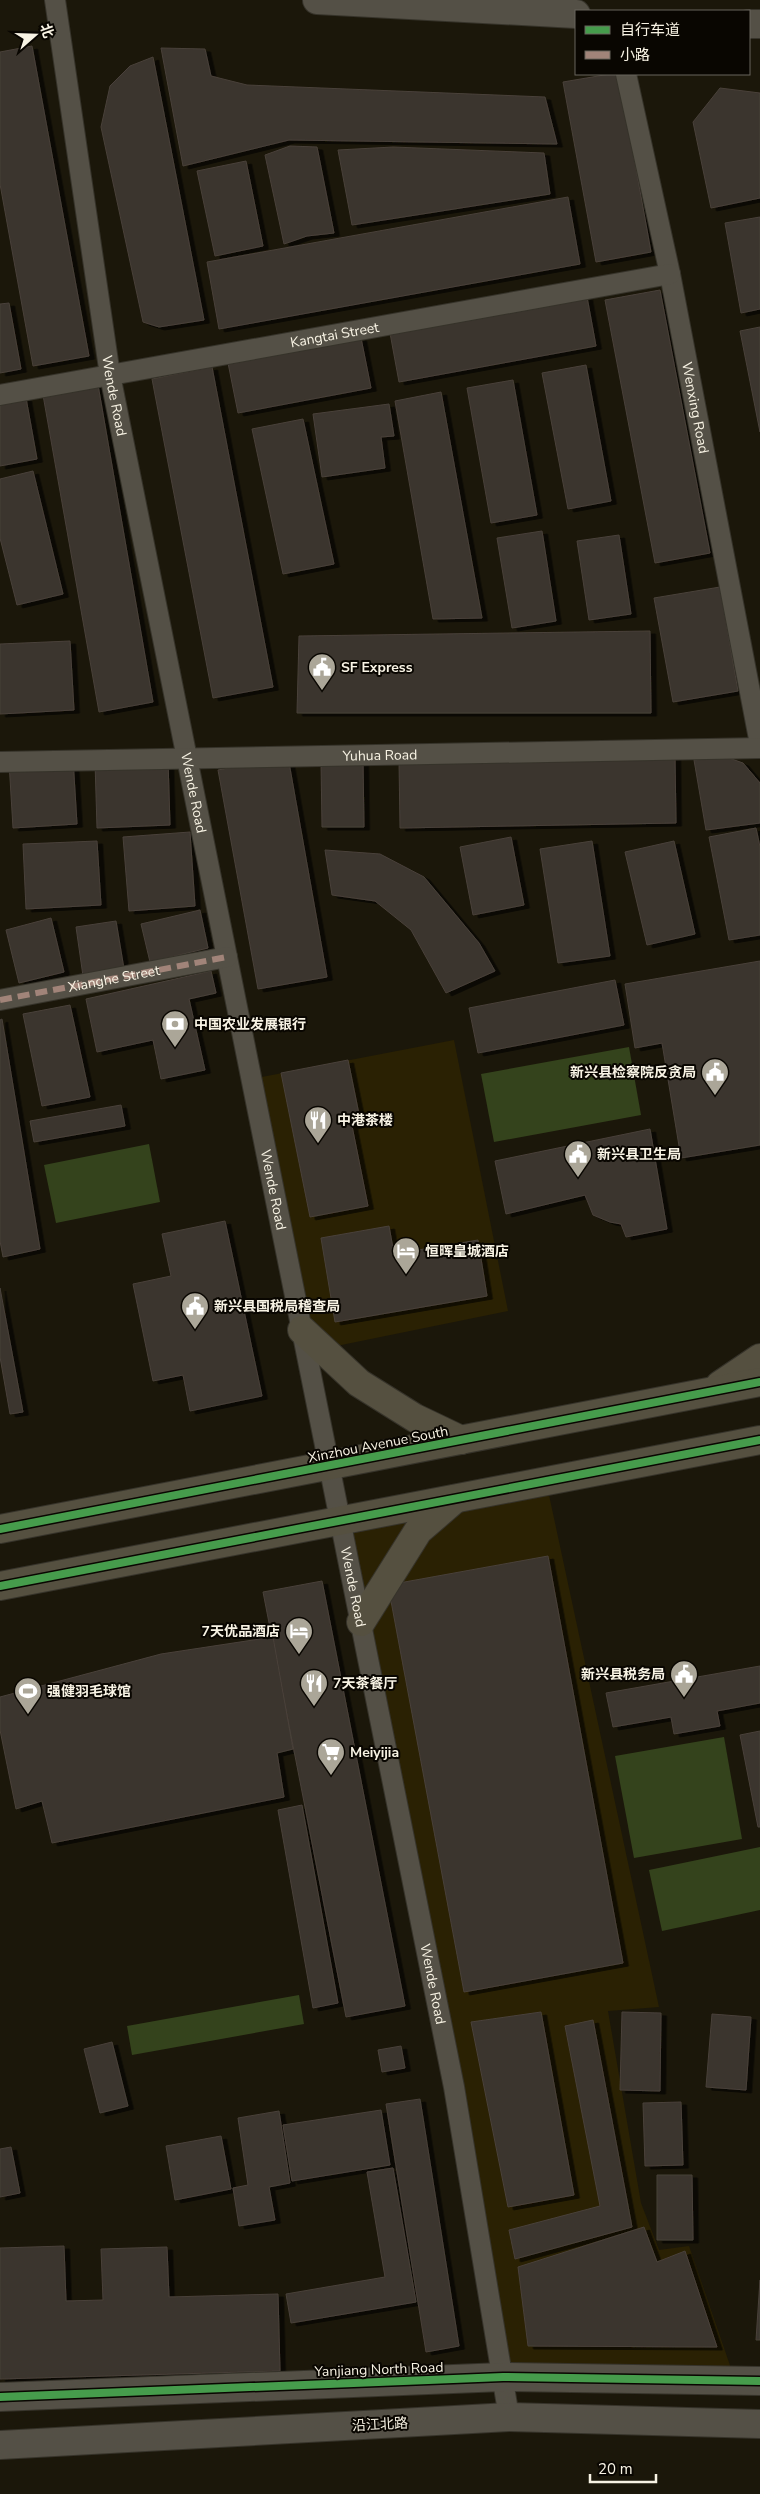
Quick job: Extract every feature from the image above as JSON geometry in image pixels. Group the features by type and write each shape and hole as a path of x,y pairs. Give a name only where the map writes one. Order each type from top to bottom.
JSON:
{"main road":[{"path":"317,0 384,2 575,14"},
{"path":"302,1330 359,1383 415,1418 460,1440"},
{"path":"710,1392 760,1358"},
{"name":"Xinzhou Avenue South","path":"0,1529 760,1382"},
{"path":"0,1586 760,1440"},
{"path":"361,1622 394,1566 418,1531 456,1498"},
{"name":"Yanjiang North Road","path":"0,2397 504,2377 760,2381"},
{"name":"沿江北路","path":"0,2445 509,2417 760,2424"}],"street":[{"name":"Wende Road","path":"55,0 110,375 454,2087 504,2377 509,2417"},
{"name":"Wenxing Road","path":"626,75 670,274 760,744"},
{"name":"Kangtai Street","path":"0,395 670,274"},
{"name":"Yuhua Road","path":"0,762 760,748"},
{"name":"Xianghe Street","path":"0,1000 227,957"}],"shaded area":[{"path":"454,1040 508,1311 307,1352 252,1079"},
{"path":"546,1481 659,2007 608,2011 641,2203 659,2250 689,2246 735,2380 503,2377 340,1520"}],"green space":[{"path":"629,1047 641,1115 494,1142 481,1074"},
{"path":"149,1144 160,1202 56,1223 44,1165"},
{"path":"724,1737 742,1839 634,1858 615,1756"},
{"path":"760,1847 760,1910 662,1931 649,1870"},
{"path":"299,1995 304,2024 132,2055 127,2026"}],"building":[{"path":"32,46 89,356 33,366 0,184 0,52"},
{"path":"161,48 205,49 211,76 247,85 545,97 557,144 289,140 183,166"},
{"path":"153,57 204,320 159,327 143,322 101,127 110,86 130,66"},
{"path":"604,75 619,75 651,252 596,262 563,82"},
{"path":"720,88 760,93 760,198 711,208 693,122"},
{"path":"290,146 317,147 334,233 307,236 284,244 265,155"},
{"path":"393,147 544,153 550,194 352,225 338,150"},
{"path":"246,161 263,246 215,256 197,171"},
{"path":"568,197 580,264 219,329 207,262"},
{"path":"760,217 760,309 741,313 725,223"},
{"path":"660,290 710,553 655,563 605,300"},
{"path":"587,297 596,346 399,382 390,333"},
{"path":"9,303 21,369 0,373 0,304"},
{"path":"760,327 760,432 740,331"},
{"path":"361,338 371,388 238,413 228,363"},
{"path":"586,365 611,501 568,509 542,373"},
{"path":"212,367 273,687 213,698 152,379"},
{"path":"513,380 537,515 491,523 467,388"},
{"path":"98,385 153,702 99,712 43,395"},
{"path":"441,392 482,618 433,619 395,401"},
{"path":"26,398 37,459 0,466 0,403"},
{"path":"389,404 394,436 381,437 385,468 322,477 313,414"},
{"path":"303,419 334,564 283,574 252,429"},
{"path":"33,471 63,594 17,605 0,538 0,479"},
{"path":"542,531 556,621 512,628 497,538"},
{"path":"619,535 631,614 589,620 577,541"},
{"path":"720,587 738,691 673,702 654,598"},
{"path":"650,631 651,713 297,713 299,636"},
{"path":"70,641 74,710 0,714 0,644"},
{"path":"675,756 676,823 400,828 399,761"},
{"path":"288,757 327,977 258,989 218,770"},
{"path":"726,757 743,763 760,783 760,823 706,830 694,760"},
{"path":"73,759 77,824 13,828 9,762"},
{"path":"168,760 170,825 97,828 95,762"},
{"path":"363,761 364,827 322,827 321,762"},
{"path":"756,828 760,847 760,935 729,940 709,837"},
{"path":"190,832 195,906 129,911 123,837"},
{"path":"511,837 524,905 473,915 460,847"},
{"path":"97,841 101,905 26,909 23,844"},
{"path":"592,841 610,956 558,963 540,849"},
{"path":"674,841 695,934 647,945 625,852"},
{"path":"325,850 380,854 424,877 479,943 495,971 446,993 411,930 375,901 332,895"},
{"path":"200,910 208,948 150,962 141,924"},
{"path":"51,918 64,972 19,983 6,930"},
{"path":"116,921 124,969 83,976 76,927"},
{"name":"新兴县检察院反贪局","path":"760,961 760,1145 681,1158 662,1043 635,1048 625,984"},
{"path":"211,971 216,993 189,999 205,1070 161,1079 153,1040 97,1052 86,999"},
{"path":"615,980 624,1025 478,1053 469,1008"},
{"path":"70,1005 90,1097 42,1106 23,1014"},
{"path":"2,1019 40,1249 3,1257 0,1241 0,1020"},
{"path":"348,1060 361,1124 352,1126 368,1206 310,1217 281,1073"},
{"path":"121,1105 125,1126 34,1142 30,1121"},
{"name":"新兴县卫生局","path":"650,1129 667,1229 626,1237 621,1224 593,1215 585,1195 506,1214 495,1161"},
{"name":"新兴县国税局稽查局","path":"225,1221 262,1396 190,1411 183,1375 153,1381 133,1284 171,1276 162,1234"},
{"name":"恒晖皇城酒店","path":"389,1226 394,1254 478,1240 487,1296 335,1322 321,1238"},
{"path":"0,1288 23,1412 10,1414 0,1357"},
{"path":"548,1556 623,1963 464,1992 388,1585"},
{"path":"322,1581 405,2006 346,2017 263,1592"},
{"path":"273,1637 293,1749 277,1753 284,1797 52,1843 42,1801 16,1809 0,1730 0,1697 161,1654"},
{"name":"新兴县税务局","path":"760,1666 760,1703 717,1711 720,1726 674,1734 671,1717 613,1727 606,1693"},
{"path":"760,1731 760,1827 758,1827 740,1735"},
{"path":"302,1805 338,2003 313,2008 278,1810"},
{"path":"541,2012 574,2195 508,2207 471,2022"},
{"path":"622,2012 661,2013 660,2091 620,2090"},
{"path":"712,2014 751,2017 746,2090 706,2087"},
{"path":"593,2020 632,2227 515,2259 509,2230 600,2206 565,2026"},
{"path":"112,2042 128,2106 100,2113 84,2049"},
{"path":"401,2046 405,2068 382,2072 378,2050"},
{"path":"420,2099 459,2346 426,2352 386,2104"},
{"path":"681,2102 683,2165 645,2166 643,2103"},
{"path":"381,2110 390,2165 292,2181 283,2125"},
{"path":"279,2111 290,2183 269,2187 275,2220 239,2226 233,2188 248,2185 238,2118"},
{"path":"221,2136 231,2189 175,2200 166,2146"},
{"path":"11,2147 20,2193 0,2197 0,2149"},
{"path":"393,2168 416,2302 291,2323 286,2294 385,2277 367,2172"},
{"path":"657,2175 692,2175 693,2240 657,2240"},
{"path":"644,2227 657,2262 685,2251 717,2347 528,2346 518,2267"},
{"path":"64,2246 66,2301 103,2300 101,2249 167,2247 169,2297 278,2294 280,2371 0,2379 0,2248"},
{"path":"760,2280 760,2340 756,2340"}],"marked path":[{"path":"0,1000 227,957"}],"cycle path":[{"path":"0,1529 760,1382"},
{"path":"0,1586 760,1440"},
{"path":"0,2397 503,2377 760,2381"}],"place":[{"name":"SF Express","path":"322,691"},
{"name":"中国农业发展银行","path":"175,1048"},
{"name":"新兴县检察院反贪局","path":"715,1096"},
{"name":"中港茶楼","path":"318,1144"},
{"name":"新兴县卫生局","path":"578,1178"},
{"name":"恒晖皇城酒店","path":"406,1275"},
{"name":"新兴县国税局稽查局","path":"195,1330"},
{"name":"7天优品酒店","path":"299,1655"},
{"name":"新兴县税务局","path":"684,1698"},
{"name":"7天茶餐厅","path":"314,1707"},
{"name":"强健羽毛球馆","path":"28,1715"},
{"name":"Meiyijia","path":"331,1776"}]}
